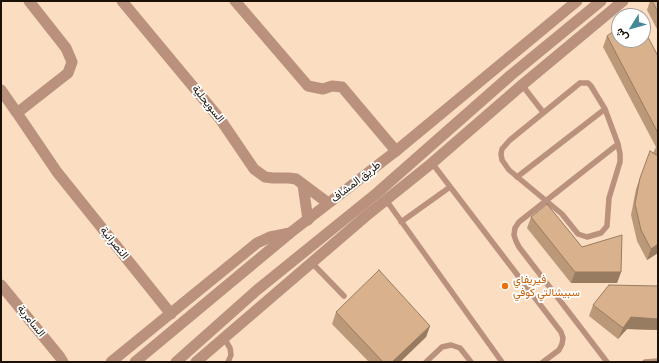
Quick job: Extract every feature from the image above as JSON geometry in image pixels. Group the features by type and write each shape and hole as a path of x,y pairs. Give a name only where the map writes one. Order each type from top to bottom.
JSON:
{"street":[{"path":"17,113 68,73 72,62 66,48 29,1"},
{"name":"السويحلية","path":"122,1 220,119 254,169 265,177 292,178 298,180 328,203"},
{"path":"236,1 308,86 323,88 332,86 342,87 396,150"},
{"name":"طريق المشاف","path":"135,362 290,233 396,150 577,1"},
{"name":"طريق المشاف","path":"176,362 257,290 377,193 511,75 601,1"},
{"path":"196,362 623,1"},
{"name":"النصرانية","path":"1,90 58,172 171,314"},
{"path":"303,185 308,220"},
{"path":"111,362 257,243 270,237 290,233"},
{"name":"السامرية","path":"1,284 63,360"}],"lane":[{"path":"584,82 591,86 605,109 618,144 620,162 609,198 606,226 601,233 587,238 581,236 562,214 505,166 502,160 502,149 510,140 577,85 584,82"},
{"path":"522,85 544,112"},
{"path":"517,177 605,109"},
{"path":"607,362 516,241 514,235 515,228 519,222 618,144"},
{"path":"432,163 561,332 563,338 559,350 543,362"},
{"path":"401,222 450,187"},
{"path":"386,200 502,362"},
{"path":"312,263 344,296"},
{"path":"224,338 230,348 231,355 228,362"},
{"path":"426,362 442,347 451,345 460,348 471,362"},
{"path":"646,362 658,361"}],"building":[{"path":"652,1 658,1 658,12"},
{"path":"611,33 611,44 607,36"},
{"path":"651,43 658,56 658,133 613,48 651,48"},
{"path":"650,151 658,156 658,244 651,249 641,230 635,204 640,178"},
{"path":"547,204 582,247 622,235 621,272 575,272 531,217"},
{"path":"379,270 430,326 392,362 383,362 336,312"},
{"path":"609,285 658,286 658,319 631,317 623,328 593,305"}],"place":[{"name":"فيريفاي سبيشالتي كوفي","path":"505,286"}]}
